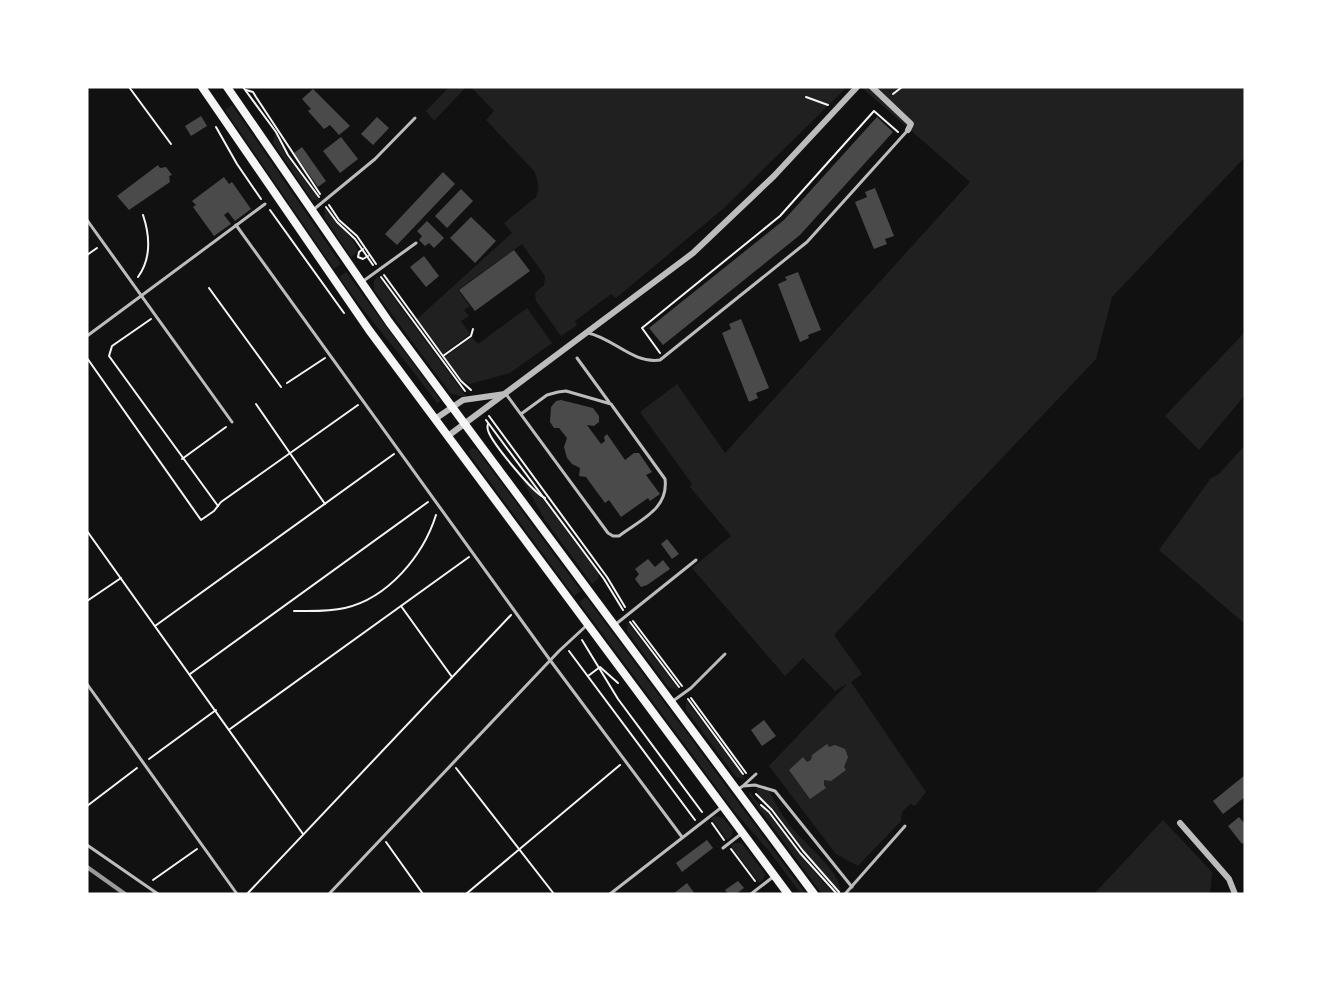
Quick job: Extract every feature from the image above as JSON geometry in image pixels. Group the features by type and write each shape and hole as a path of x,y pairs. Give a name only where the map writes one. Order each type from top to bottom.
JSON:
{"main road":[{"path":"201,87 357,313 785,893"},
{"path":"227,87 361,283 614,625 740,788 814,894"}],"street":[{"path":"448,436 693,253 774,176 857,87"},
{"path":"872,87 911,124 905,133"},
{"path":"435,419 458,402 472,397 506,394"},
{"path":"1180,823 1228,879 1235,894"}],"lane":[{"path":"312,211 375,159 415,118"},
{"path":"587,333 605,338 643,360 651,361 663,357 807,242 905,133"},
{"path":"87,336 140,294 265,204"},
{"path":"87,220 232,422"},
{"path":"236,225 514,611 682,837"},
{"path":"361,283 416,243"},
{"path":"506,394 608,533 619,536 656,509 663,501 666,490 665,479 578,358"},
{"path":"521,414 547,395 558,392 578,394 610,404"},
{"path":"614,625 696,560"},
{"path":"329,894 550,660 588,625"},
{"path":"672,702 725,654"},
{"path":"87,684 237,894"},
{"path":"740,788 749,783 756,774"},
{"path":"749,783 775,791 852,886"},
{"path":"610,894 723,806"},
{"path":"845,894 905,826"},
{"path":"723,848 742,833"},
{"path":"87,845 158,894"},
{"path":"751,894 774,876"}],"path":[{"path":"129,87 171,144"},
{"path":"238,87 242,92 244,89 253,92 325,202 339,220 357,236 378,266"},
{"path":"885,99 902,87"},
{"path":"806,97 826,103 833,112"},
{"path":"663,357 642,328 780,216 874,111 905,133"},
{"path":"131,283 139,277 147,260 148,228 143,215"},
{"path":"87,255 104,243"},
{"path":"364,249 359,252 358,257 363,259 369,255"},
{"path":"369,255 377,271 472,397"},
{"path":"382,273 472,397"},
{"path":"209,288 281,387"},
{"path":"155,315 112,346 109,356 218,506"},
{"path":"443,357 471,336 473,329"},
{"path":"287,383 330,355"},
{"path":"87,358 201,520 214,512 221,502 360,403"},
{"path":"256,404 325,504"},
{"path":"480,412 605,579 626,616 749,783 755,798 770,812 800,854 838,893"},
{"path":"549,499 537,494 489,434 490,414 605,579 626,610"},
{"path":"182,459 227,426"},
{"path":"155,626 399,451"},
{"path":"190,674 433,498"},
{"path":"294,611 347,608 372,597 387,587 407,568 420,548 434,520 438,506"},
{"path":"87,531 303,834"},
{"path":"230,729 473,554"},
{"path":"87,601 121,578"},
{"path":"401,606 452,677"},
{"path":"247,894 514,611"},
{"path":"631,618 683,687"},
{"path":"565,645 699,824"},
{"path":"689,695 748,776"},
{"path":"87,806 216,710"},
{"path":"466,894 624,761"},
{"path":"452,764 554,894"},
{"path":"754,788 758,796 772,810 838,893"},
{"path":"708,818 760,887"},
{"path":"383,837 423,894"},
{"path":"145,886 202,845"}],"shaded area":[{"path":"449,87 466,87 434,121 426,111"},
{"path":"471,87 847,87 724,208 616,298 611,294 575,321 577,325 561,336 536,301 535,293 544,285 545,276 522,244 458,290 470,306 464,310 469,316 461,321 470,334 443,354 417,319 512,233 504,223 536,197 538,190 534,171 486,120 494,111"},
{"path":"861,87 1245,87 1245,157 1112,297 1096,359 834,635 862,674 851,682 926,792 915,806 910,804 902,812 901,821 858,866 836,854 769,766 847,684 835,691 803,658 785,676 692,568 731,536 690,487 692,484 640,412 677,384 725,453 970,182"},
{"path":"232,105 341,264 334,269 225,110"},
{"path":"275,133 286,155 320,201 312,200 273,143"},
{"path":"325,208 357,247 358,251 351,257 324,217"},
{"path":"346,272 440,402 437,403 339,277"},
{"path":"378,276 466,396 450,393 374,290 374,281"},
{"path":"527,308 552,343 510,373 470,384 462,380 445,357 472,337 478,344"},
{"path":"1245,332 1245,395 1199,450 1165,416"},
{"path":"1245,445 1245,624 1159,550 1211,478 1219,474"},
{"path":"472,448 477,450 581,591 574,596 470,455 469,451"},
{"path":"522,479 544,501 599,574 598,579 592,584 545,520"},
{"path":"586,597 806,894 801,894 769,851 734,811 579,602"},
{"path":"628,622 679,690 669,688 627,631"},
{"path":"686,700 745,779 736,777 686,710"},
{"path":"756,788 769,791 794,831 834,875 841,892 804,851 773,809 759,795"},
{"path":"750,791 834,894 822,894 749,795"},
{"path":"715,816 723,818 733,830 731,837 727,840 711,818"},
{"path":"1163,820 1212,872 1210,894 1094,894"},
{"path":"735,843 742,843 765,874 759,883 731,846"}],"building":[{"path":"313,89 350,126 339,135 330,125 324,129 308,111 311,109 302,99"},
{"path":"201,116 207,126 191,136 185,126"},
{"path":"377,117 389,128 373,145 361,134"},
{"path":"877,117 893,132 800,235 663,345 649,328 784,220"},
{"path":"341,137 358,159 340,173 323,151"},
{"path":"302,147 326,181 318,187 294,153"},
{"path":"158,165 160,168 166,167 172,175 169,176 170,182 129,210 117,196"},
{"path":"443,172 455,184 397,245 385,234"},
{"path":"224,177 229,184 232,182 251,209 235,221 228,212 224,215 231,224 214,236 193,207 196,205 192,201"},
{"path":"875,188 894,236 885,239 887,244 874,249 855,202 867,197 865,192"},
{"path":"461,189 473,201 447,228 435,216"},
{"path":"471,217 496,241 475,263 450,238"},
{"path":"427,221 444,238 434,248 429,243 425,246 419,240 422,236 417,231"},
{"path":"514,250 530,271 475,311 459,290"},
{"path":"424,256 439,276 426,287 410,267"},
{"path":"798,272 821,330 808,335 809,338 800,342 778,284 787,280 785,277"},
{"path":"741,319 769,388 756,393 758,398 749,402 722,333 731,329 729,324"},
{"path":"561,400 593,408 599,416 599,422 594,426 587,425 601,444 605,441 604,437 607,434 625,460 634,453 639,453 652,472 646,475 660,494 650,501 648,498 621,517 609,500 605,503 586,477 579,476 580,468 567,458 564,447 567,438 550,422 551,407 556,401"},
{"path":"667,539 679,554 672,559 661,544"},
{"path":"648,559 655,567 663,560 670,569 641,587 635,579 639,574 635,569"},
{"path":"764,720 776,736 762,746 751,730"},
{"path":"827,744 829,747 835,745 845,749 848,757 844,767 846,770 831,781 824,780 826,788 810,799 789,770 803,757 807,762 811,760 812,755"},
{"path":"1245,775 1245,797 1223,814 1213,801"},
{"path":"1239,817 1245,824 1245,842 1242,844 1228,826"},
{"path":"707,840 713,848 682,872 676,863"},
{"path":"738,881 744,888 736,894 728,894 725,890"},
{"path":"687,883 695,894 673,894"}],"railway":[{"path":"87,867 125,894"}]}
